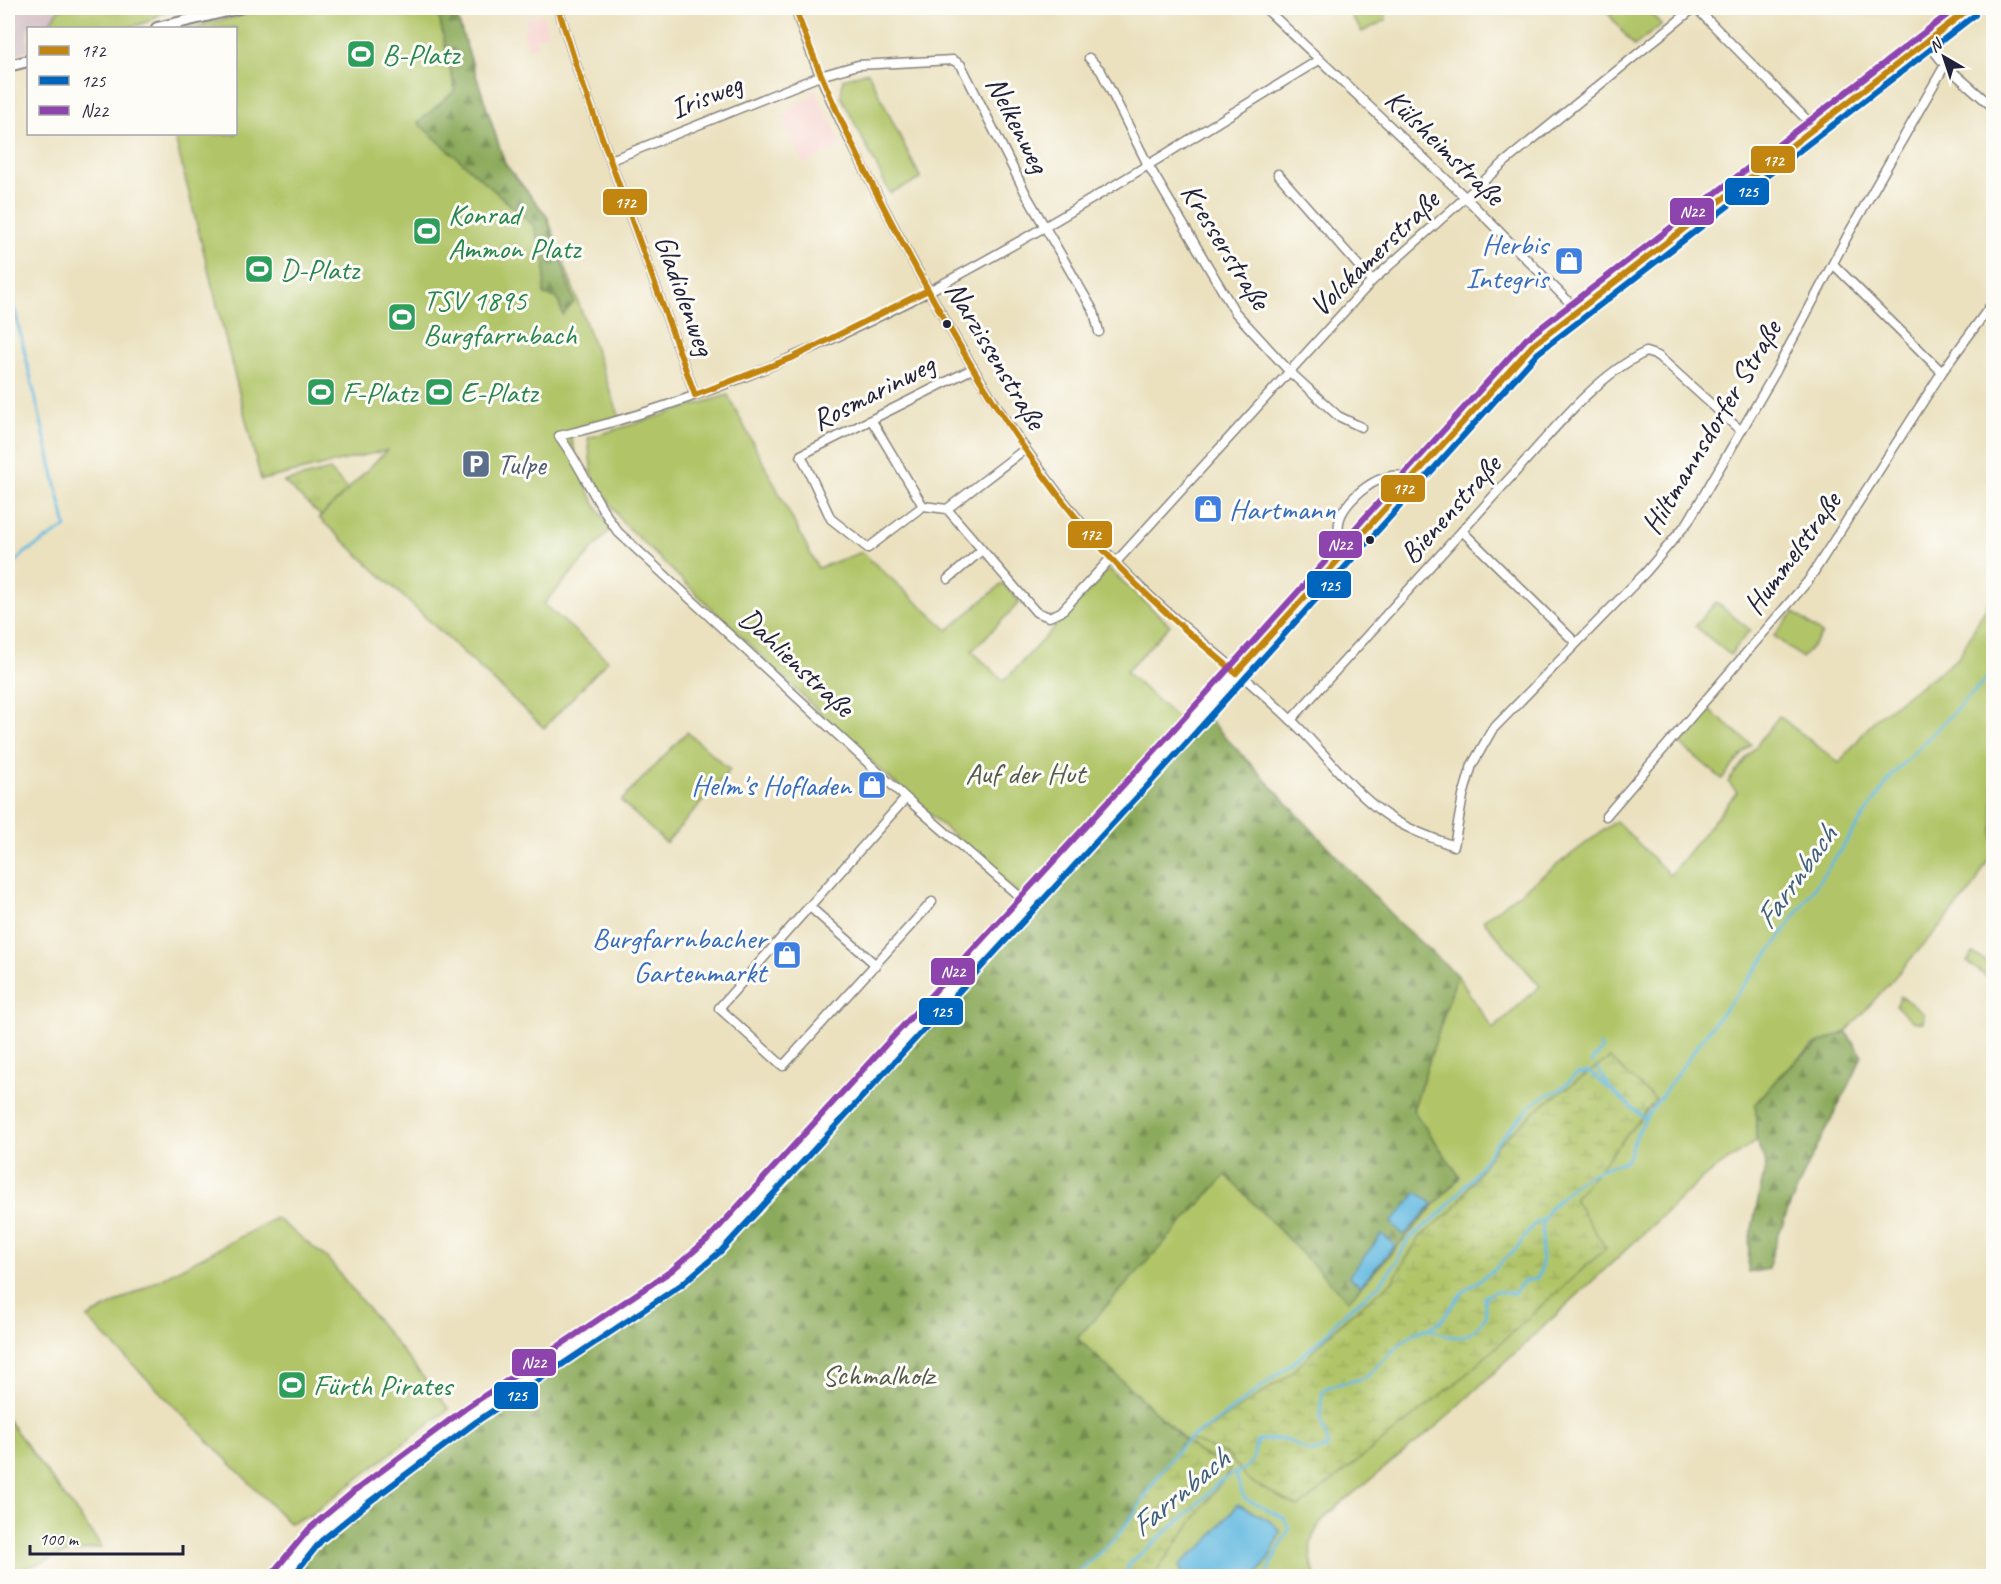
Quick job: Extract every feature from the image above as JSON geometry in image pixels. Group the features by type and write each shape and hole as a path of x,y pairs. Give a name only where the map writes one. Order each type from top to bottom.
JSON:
{"street":[{"path":"161,27 239,8"},
{"name":"Gladiolenweg","path":"558,8 695,395"},
{"name":"Narzissenstraße","path":"795,8 820,76 875,191 972,369 1025,449 1114,560 1144,592 1291,720 1360,794 1385,814 1411,830 1454,846"},
{"name":"Külsheimstraße","path":"1265,8 1466,198 1577,310"},
{"name":"Külsheimstraße","path":"1274,8 1279,19"},
{"path":"1695,8 1816,129"},
{"name":"Volckamerstraße","path":"946,509 1036,612 1048,617 1061,612 1114,560 1372,281 1578,100 1695,8"},
{"path":"282,1576 315,1535 358,1499 471,1415 668,1284 715,1244 1532,346 1761,167 1816,129 1970,8"},
{"path":"1927,42 1945,65 1994,108"},
{"name":"Kresserstraße","path":"1089,58 1101,71 1148,163 1235,312 1290,372 1338,416 1361,427"},
{"name":"Nelkenweg","path":"820,76 858,65 904,61 943,59 953,60 961,65 1044,225 1094,312 1099,332"},
{"path":"695,395 794,357 928,290 1044,225 1319,60"},
{"path":"8,66 27,61"},
{"name":"Hiltmannsdorfer Straße","path":"1454,846 1463,796 1472,765 1485,740 1499,721 1646,572 1688,522 1775,373 1833,264 1945,65"},
{"name":"Irisweg","path":"611,159 820,76"},
{"path":"1278,174 1372,281"},
{"path":"1833,264 1942,372"},
{"name":"Hummelstraße","path":"1606,816 1808,581 1942,372 1994,301"},
{"name":"Bienenstraße","path":"1291,720 1462,531 1592,393 1631,359 1646,352 1658,356 1740,431"},
{"name":"Rosmarinweg","path":"923,506 868,548 831,519 801,455 972,369"},
{"name":"Dahlienstraße","path":"695,395 652,412 559,436 574,457 603,513 618,532 906,798 1027,903"},
{"path":"872,421 923,506 946,509 1025,449"},
{"path":"1348,549 1338,530 1343,512 1379,478 1396,473 1410,478"},
{"path":"1462,531 1576,643"},
{"path":"948,579 982,550"},
{"path":"906,798 719,1008 783,1066 932,902"},
{"path":"810,907 876,965"}],"shaded area":[{"path":"8,8 189,8 113,27 27,27 27,51 8,57"},
{"path":"543,14 549,34 535,38 537,46 528,48 523,30 528,28 525,19"},
{"path":"809,90 816,91 842,145 804,164 782,117 791,113 789,107 812,97"}],"green space":[{"path":"60,8 165,8 156,17 143,24 127,27 47,27"},
{"name":"TSV 1895 Burgfarrnbach","path":"271,8 454,8 505,164 547,216 620,418 570,432 585,483 595,505 611,529 544,604 608,660 544,728 319,518 387,450 261,480 174,135 237,135 237,27 192,27"},
{"path":"437,8 454,8 505,164 547,216 574,302 563,315 557,298 544,295 545,262 534,226 418,123 455,90"},
{"path":"1346,8 1385,8 1386,20 1362,32"},
{"path":"1604,8 1648,8 1661,25 1634,46"},
{"path":"868,72 921,179 890,193 841,96 843,79"},
{"name":"Auf der Hut","path":"728,395 818,568 862,552 948,630 1003,583 1020,602 972,651 1004,681 1109,569 1170,625 1126,672 1188,728 1032,906 865,756 622,522 592,475 588,438"},
{"path":"330,470 348,490 321,516 284,482"},
{"path":"1993,594 1993,850 1972,890 1846,1032 1813,1046 1780,1075 1756,1103 1756,1141 1703,1178 1439,1424 1328,1514 1316,1529 1311,1543 1310,1550 1315,1576 1074,1576 1182,1437 1077,1338 1226,1174 1348,1300 1460,1177 1413,1110 1457,975 1493,1029 1540,986 1483,920 1616,821 1670,875 1737,792 1728,782 1779,716 1839,763 1876,718 1958,658"},
{"path":"1716,602 1750,630 1730,655 1695,626"},
{"path":"1794,612 1822,634 1802,658 1774,636"},
{"path":"1709,710 1751,744 1722,779 1680,744"},
{"name":"Schmalholz","path":"1203,713 1399,923 1457,975 1413,1110 1460,1177 1348,1301 1226,1175 1077,1338 1187,1442 1180,1445 1118,1535 1074,1576 290,1576 319,1538 467,1423 619,1328 705,1262 759,1209"},
{"path":"687,732 730,770 666,843 621,801"},
{"path":"1973,953 1993,966 1993,981 1967,962"},
{"path":"1901,996 1924,1014 1923,1023 1913,1021 1896,1006"},
{"path":"1846,1032 1862,1055 1858,1065 1794,1196 1768,1269 1748,1273 1749,1242 1766,1163 1756,1141 1756,1103 1796,1061 1819,1044"},
{"path":"1610,1058 1656,1100 1574,1199 1606,1248 1454,1385 1299,1507 1249,1481 1228,1455 1188,1439 1210,1428 1289,1375 1346,1318 1392,1282 1419,1238 1455,1208 1497,1145 1541,1106"},
{"name":"Fürth Pirates","path":"276,1218 327,1258 449,1409 310,1515 289,1523 87,1318"},
{"path":"8,1420 102,1547 63,1554 8,1575"},
{"path":"1185,1440 1198,1452 1227,1464 1230,1470 1153,1576 1074,1576 1118,1535"}],"water":[{"path":"1417,1192 1433,1204 1404,1235 1391,1223"},
{"path":"1382,1234 1395,1245 1360,1286 1349,1276"},
{"path":"1238,1504 1272,1522 1280,1531 1264,1566 1256,1576 1185,1576 1179,1567 1181,1563 1205,1544"}],"waterway":[{"path":"8,282 66,527 26,552 8,569"},
{"name":"Farrnbach","path":"1125,1576 1129,1564 1192,1510 1220,1481 1247,1467 1253,1459 1256,1443 1260,1440 1286,1439 1311,1453 1327,1447 1321,1416 1323,1390 1369,1374 1405,1340 1420,1330 1429,1329 1452,1337 1469,1334 1486,1316 1484,1297 1496,1291 1513,1294 1523,1282 1537,1278 1541,1270 1543,1220 1549,1209 1577,1182 1599,1170 1625,1161 1645,1119 1708,1031 1772,949 1893,774 1994,671"},
{"path":"1593,1063 1592,1061 1602,1050 1600,1045"},
{"path":"1598,1069 1609,1085"},
{"name":"Farrnbach","path":"1074,1576 1118,1535 1159,1474 1182,1445 1298,1359 1327,1334 1338,1319 1380,1284 1397,1261 1407,1241 1442,1212 1472,1178 1496,1143 1536,1101 1562,1088 1577,1074 1590,1072 1645,1119"},
{"path":"1428,1329 1441,1321 1461,1294 1493,1270 1517,1248 1533,1225 1542,1220"},
{"path":"1235,1473 1244,1498 1284,1518 1289,1529 1265,1576"}],"transit line":[{"name":"172","path":"558,8 579,74 695,395"},
{"name":"172","path":"795,8 834,104 879,197 932,298 1000,412 1050,484 1106,553 1153,600 1236,673"},
{"name":"N22","path":"275,1570 309,1529 353,1492 466,1408 671,1271 709,1238 1148,758 1526,339 1956,8"},
{"name":"172","path":"1236,673 1532,346 1970,8"},
{"name":"125","path":"293,1576 321,1541 364,1506 476,1422 681,1285 721,1251 1162,770 1538,353 1975,15"},
{"name":"172","path":"695,395 794,357 928,290"}],"place":[{"name":"B-Platz","path":"361,54"},
{"name":"Konrad Ammon Platz","path":"427,231"},
{"name":"Herbis Integris","path":"1569,261"},
{"name":"D-Platz","path":"259,269"},
{"name":"TSV 1895 Burgfarrnbach","path":"402,317"},
{"name":"F-Platz","path":"321,392"},
{"name":"E-Platz","path":"439,392"},
{"name":"Tulpe","path":"476,464"},
{"name":"Hartmann","path":"1208,509"},
{"name":"Helm's Hofladen","path":"872,785"},
{"name":"Burgfarrnbacher Gartenmarkt","path":"787,955"},
{"name":"Fürth Pirates","path":"292,1385"}]}
